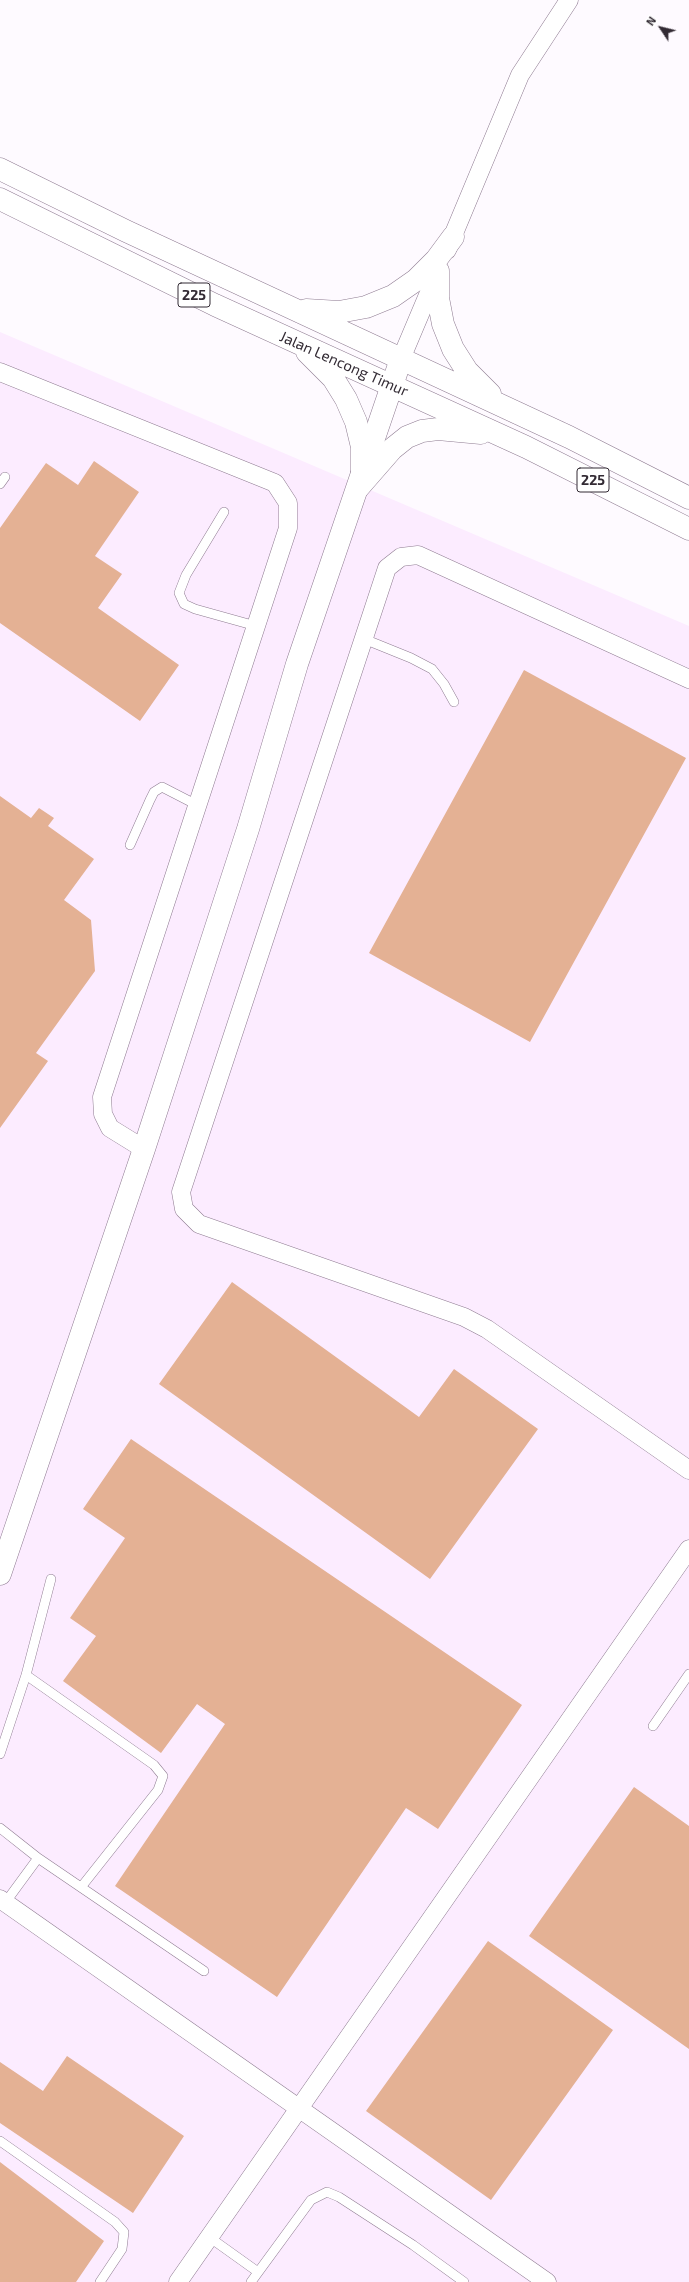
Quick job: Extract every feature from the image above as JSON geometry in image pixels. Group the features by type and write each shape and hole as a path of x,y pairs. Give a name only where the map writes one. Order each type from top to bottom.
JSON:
{"main road":[{"name":"Jalan Lencong Timur","path":"0,170 126,231 506,407 689,498"},
{"name":"Jalan Lencong Timur","path":"0,199 215,305 526,447 689,529"},
{"path":"283,304 310,311 339,312 366,307 393,296 416,280 436,260 453,237"},
{"path":"438,271 438,298 443,324 452,349 467,371 506,407"},
{"path":"296,342 332,378 346,399 356,422 362,447 360,480"},
{"path":"0,1574 144,1149 248,829 297,664 401,359"},
{"path":"360,480 392,449 408,437 422,431 438,429 496,434"}],"street":[{"path":"401,359 520,75 569,0"},
{"path":"0,372 275,483 288,503 288,528 102,1097 103,1114 110,1128 144,1149"},
{"path":"689,678 418,555 401,557 388,568 181,1192 184,1209 199,1224 464,1317 487,1328 689,1470"},
{"path":"178,2282 298,2108 686,1559"},
{"path":"3,1901 547,2282"}],"lane":[{"path":"224,512 186,575 179,593 184,604 195,610 256,626"},
{"path":"364,639 411,658 432,669 444,684 454,702"},
{"path":"130,845 154,792 162,787 198,805"},
{"path":"0,1754 26,1676 51,1579"},
{"path":"654,1726 689,1674"},
{"path":"26,1676 154,1765 163,1776 158,1790 82,1886"},
{"path":"0,1828 38,1858 82,1886 204,1971"},
{"path":"3,1901 38,1858"},
{"path":"0,2141 115,2222 124,2232 122,2249 100,2282"},
{"path":"251,2282 311,2200 327,2192 339,2197 406,2240 464,2282"},
{"path":"209,2237 258,2272"}],"shaded area":[{"path":"0,332 689,626 689,2282 0,2282"}],"building":[{"path":"94,461 139,492 95,556 122,574 98,608 179,665 140,721 0,623 0,528 46,463 78,485"},
{"path":"524,670 686,758 530,1042 369,953"},
{"path":"0,796 31,818 39,808 54,818 48,826 94,859 64,900 91,920 95,971 36,1053 48,1061 0,1128"},
{"path":"232,1282 419,1417 454,1369 538,1429 430,1579 159,1384"},
{"path":"131,1439 522,1705 438,1829 406,1808 277,1997 115,1886 225,1724 197,1704 161,1753 63,1681 96,1636 70,1618 125,1538 83,1509"},
{"path":"634,1787 689,1826 689,2049 529,1936"},
{"path":"488,1941 613,2030 491,2200 366,2111"},
{"path":"67,2056 184,2136 133,2213 0,2123 0,2062 43,2091"},
{"path":"0,2162 104,2241 76,2282 0,2282"}]}
